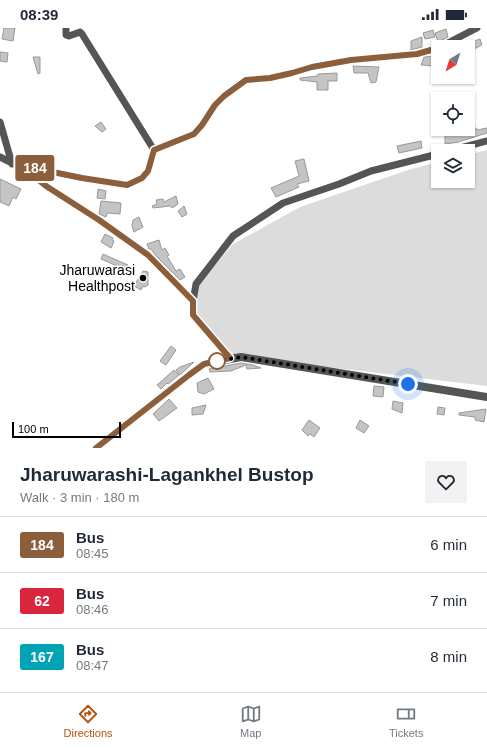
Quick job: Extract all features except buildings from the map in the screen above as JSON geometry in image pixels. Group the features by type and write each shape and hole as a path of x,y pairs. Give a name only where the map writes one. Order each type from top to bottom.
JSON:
{"street":[{"path":"26,170 33,168 127,185 142,178 148,171 154,150 82,34 80,32 69,36 66,35 66,28"},
{"path":"454,40 477,28"},
{"path":"154,150 194,134 202,125 215,105 224,96 246,80 270,78 343,61 417,54 431,50"},
{"path":"0,122 12,164"},
{"path":"475,144 487,141"},
{"path":"230,358 193,315 193,301 196,284 233,236 283,203 339,184 371,171 431,156"},
{"path":"0,158 26,170 46,186 99,220 148,255 193,301"},
{"path":"96,448 204,364 230,358 241,357 291,364 487,397"}],"shaded area":[{"path":"487,150 487,386 226,355 195,316 194,290 233,244 300,207 408,170 431,164 431,188 475,188 475,153"}],"bus line":[{"name":"184","path":"96,448 204,364 230,358 193,315 193,301 148,255 99,220 46,186 26,170 33,168 127,185 142,178 148,171 154,150 194,134 202,125 215,105 236,86 246,80 270,78 312,67 351,60 394,57 431,51"}],"place":[{"name":"Jharuwarasi Healthpost","path":"143,278"}],"route":[{"path":"217,361 241,357 408,384"}]}
